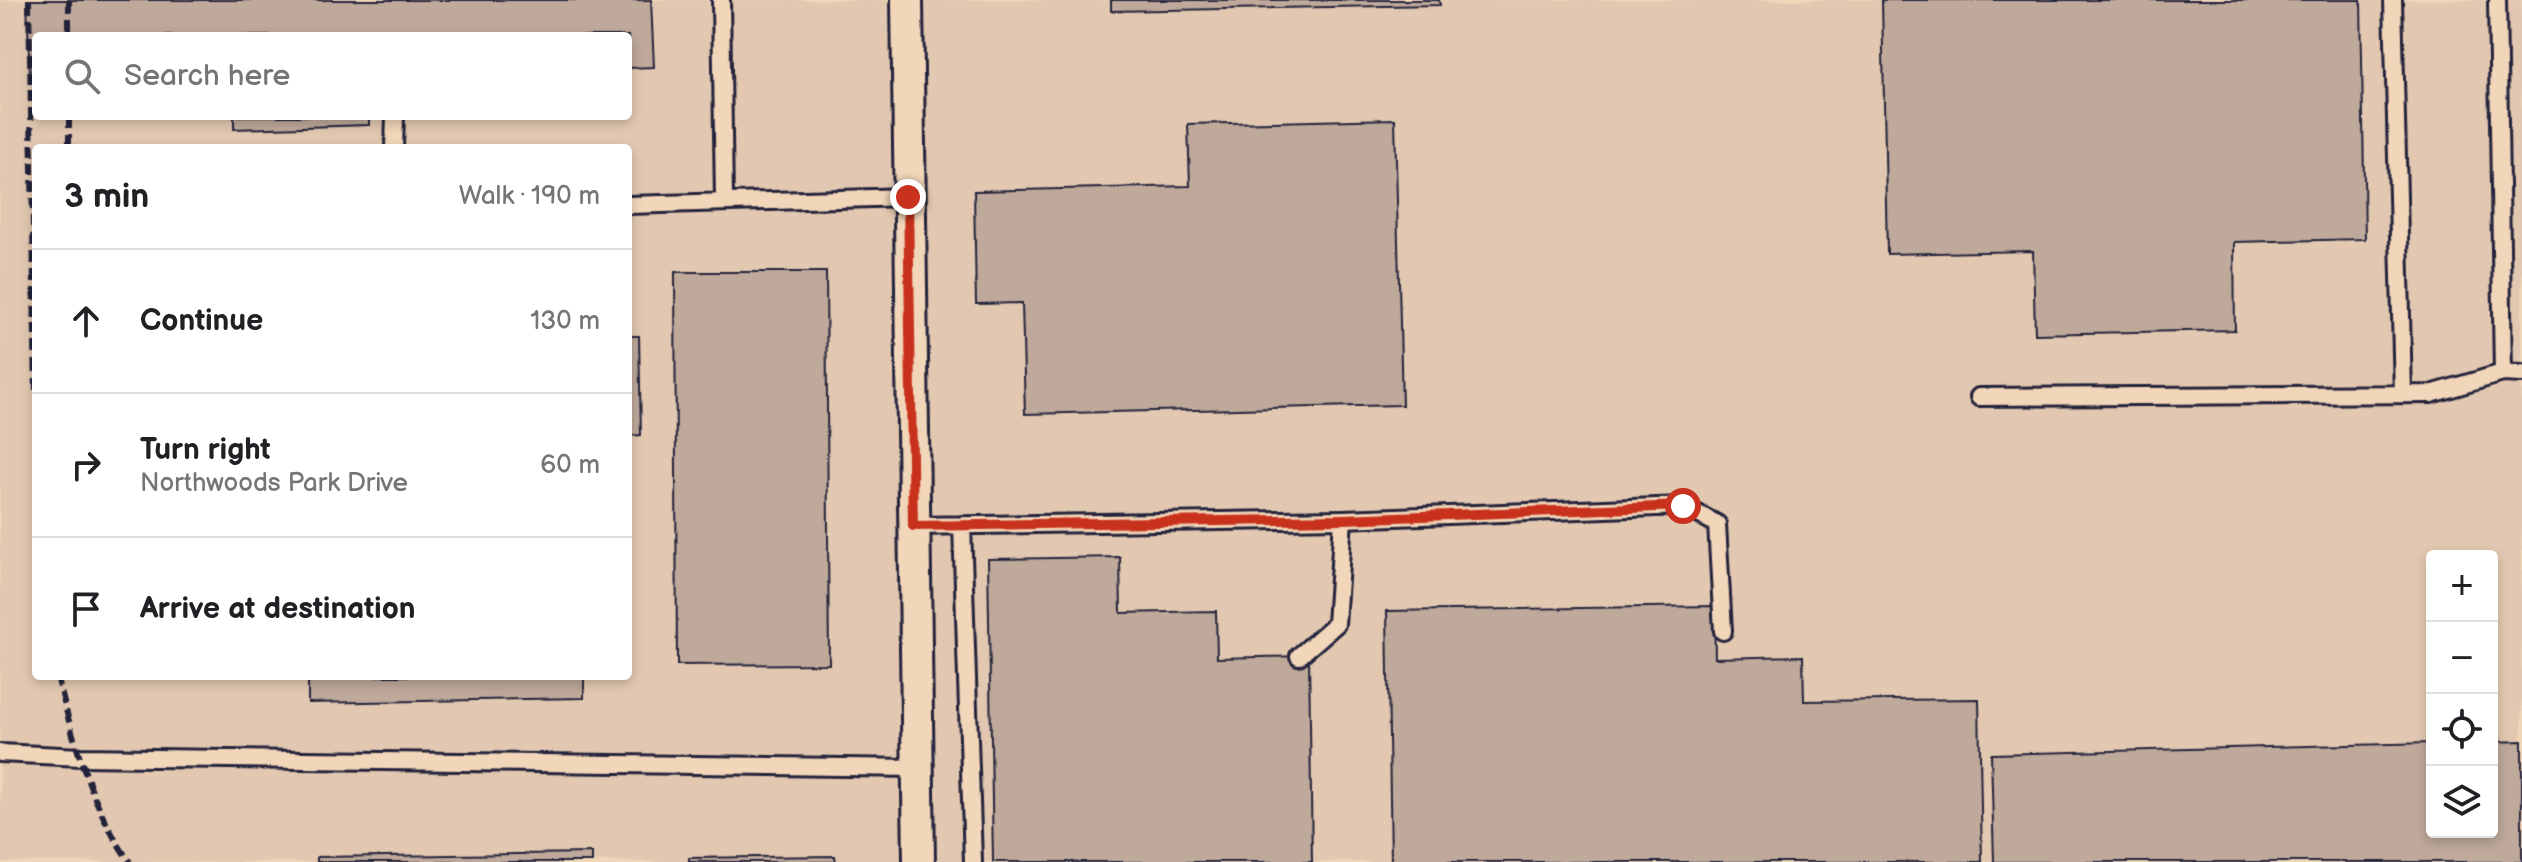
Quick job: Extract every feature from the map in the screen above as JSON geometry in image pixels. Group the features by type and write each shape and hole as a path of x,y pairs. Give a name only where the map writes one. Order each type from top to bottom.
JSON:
{"street":[{"path":"907,0 919,862"}],"lane":[{"path":"721,0 724,200"},
{"path":"2393,0 2403,394"},
{"path":"2497,0 2503,373"},
{"path":"394,144 395,120"},
{"path":"632,205 908,197"},
{"path":"1979,397 2431,394 2503,373 2522,374"},
{"path":"913,526 1343,519 1683,506 1717,524 1723,631"},
{"path":"1299,656 1336,624 1343,519"},
{"path":"962,525 973,862"},
{"path":"0,753 81,757 917,768"}],"shaded area":[{"path":"0,0 2522,0 2522,862 0,862"}],"building":[{"path":"27,0 651,0 654,67 632,68 632,32 32,32 30,81"},
{"path":"1111,0 1439,0 1440,5 1111,11"},
{"path":"1882,0 2361,0 2365,239 2234,242 2235,330 2035,334 2033,251 1887,254"},
{"path":"1395,119 1402,405 1025,414 1022,303 976,304 974,191 1190,186 1188,124"},
{"path":"234,120 369,120 369,125 234,129"},
{"path":"675,272 826,272 829,664 677,665"},
{"path":"632,336 639,336 641,435 632,436"},
{"path":"1120,557 1121,613 1216,611 1217,658 1309,656 1312,862 993,862 988,559"},
{"path":"1714,606 1715,658 1803,656 1804,701 1979,699 1982,862 1391,862 1387,611"},
{"path":"308,680 584,680 584,698 308,703"},
{"path":"2522,741 2522,862 1994,862 1991,754 2426,743 2426,838 2498,838 2498,742"},
{"path":"592,853 592,862 317,862 317,857"},
{"path":"835,856 836,862 689,862 689,858"}],"railway":[{"path":"29,0 32,169"},
{"path":"69,0 69,32"},
{"path":"69,120 69,144"},
{"path":"58,680 94,797 130,862"}],"route":[{"path":"908,197 913,526 1343,519 1683,506"}]}
